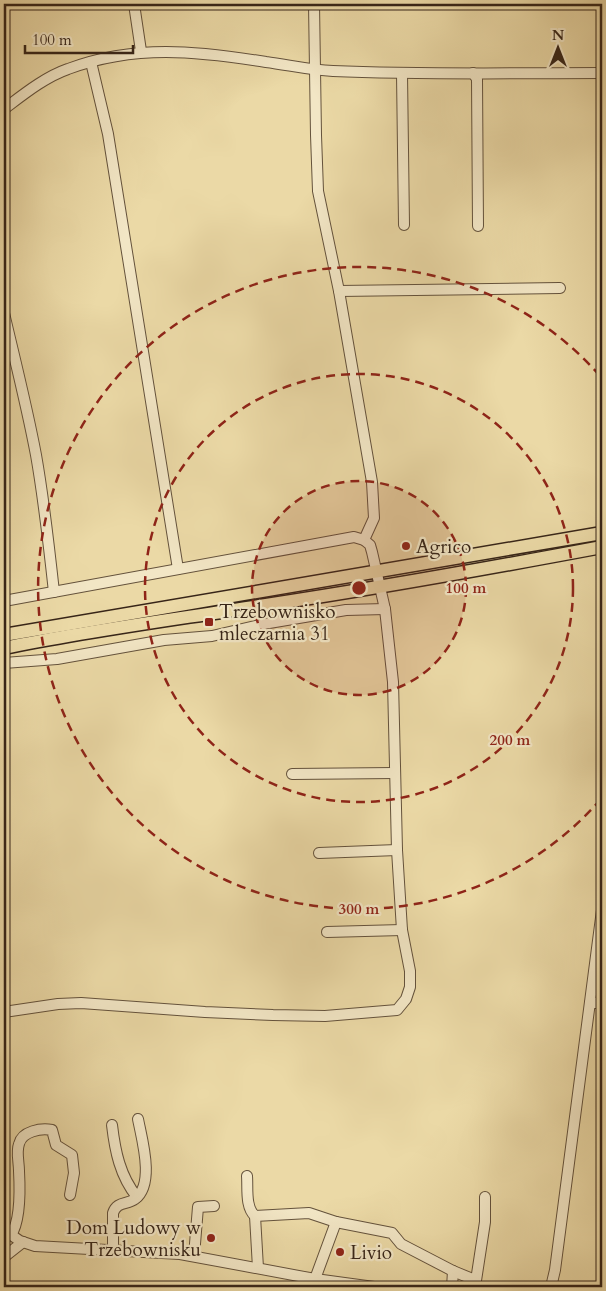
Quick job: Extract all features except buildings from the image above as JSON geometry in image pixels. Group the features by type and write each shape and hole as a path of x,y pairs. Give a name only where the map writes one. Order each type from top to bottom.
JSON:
{"main road":[{"path":"4,635 602,533"},
{"path":"4,648 171,618 380,586 602,547"}],"street":[{"path":"134,4 141,52"},
{"path":"314,4 318,190 339,291 372,482 374,518 364,540"},
{"path":"4,109 34,87 66,69 116,55 141,52 188,52 314,70 402,74 602,72"},
{"path":"91,62 108,134 178,569"},
{"path":"473,73 477,79 478,226"},
{"path":"402,74 404,225"},
{"path":"339,291 560,288"},
{"path":"4,313 36,456 54,592"},
{"path":"4,601 354,537 364,540 370,545 378,572 385,609 393,682 396,850 402,930 410,971 410,987 406,999 397,1010 325,1016 205,1012 81,1003 58,1004 4,1012"},
{"path":"4,663 57,659 164,640 212,636 269,623 346,610 385,609"},
{"path":"292,774 394,773"},
{"path":"319,853 396,850"},
{"path":"551,1287 555,1270 602,910"},
{"path":"327,932 402,930"},
{"path":"590,1002 602,1003"},
{"path":"113,1250 114,1208 134,1199 145,1185 145,1158 138,1119"},
{"path":"112,1126 114,1146 119,1165 136,1197"},
{"path":"70,1195 74,1173 72,1155 56,1145 52,1130 25,1134 19,1143 20,1192 15,1228 8,1233 23,1242 52,1248 194,1256 315,1279 374,1287"},
{"path":"247,1176 248,1202 251,1212 255,1216 258,1268"},
{"path":"255,1216 309,1213 336,1222 392,1233 401,1244 475,1283 485,1222 485,1197"},
{"path":"194,1256 198,1208 214,1206"},
{"path":"315,1279 336,1222"},
{"path":"4,1256 23,1242"},
{"path":"452,1287 453,1271"}],"place":[{"name":"Agrico","path":"406,546"},
{"name":"Trzebownisko mleczarnia 31","path":"209,622"},
{"name":"Dom Ludowy w Trzebownisku","path":"211,1238"},
{"name":"Livio","path":"340,1252"}]}
